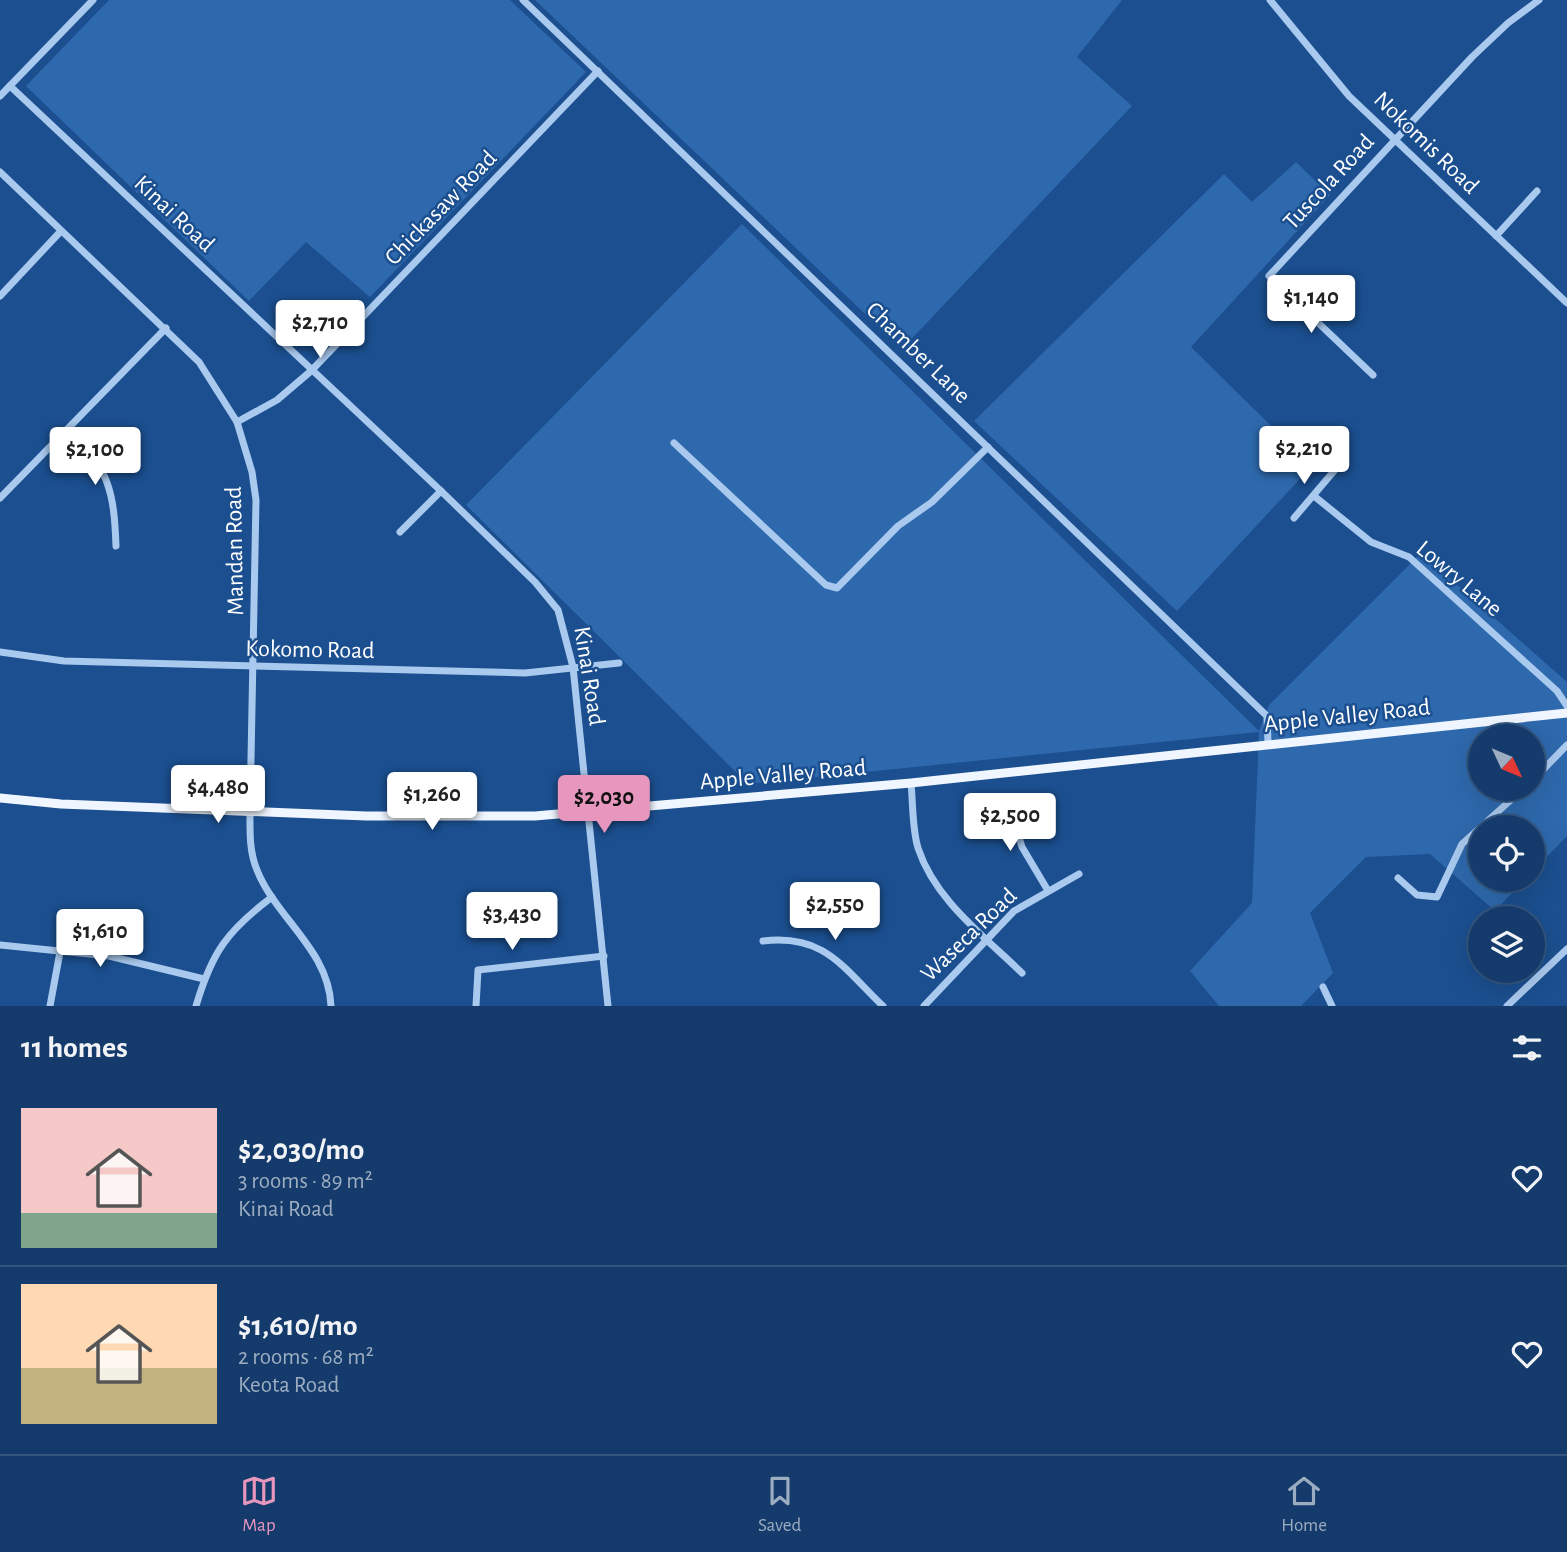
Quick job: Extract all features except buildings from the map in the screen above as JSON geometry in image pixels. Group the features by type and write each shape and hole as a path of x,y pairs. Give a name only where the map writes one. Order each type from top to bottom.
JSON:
{"main road":[{"name":"Apple Valley Road","path":"0,798 61,804 483,818 587,813 911,783 1567,713"}],"street":[{"path":"0,96 93,0"},
{"name":"Chamber Lane","path":"523,0 1267,716 1268,743"},
{"name":"Nokomis Road","path":"1270,0 1349,96 1567,303"},
{"name":"Tuscola Road","path":"1373,375 1269,276 1472,57 1508,23 1539,0"},
{"name":"Chickasaw Road","path":"311,371 598,71"},
{"name":"Kinai Road","path":"10,86 441,491 535,582 558,610 573,667 608,1006"},
{"name":"Mandan Road","path":"0,172 199,362 237,422 252,472 256,500 255,668 250,811 252,856 272,897 320,965 331,1006"},
{"path":"1496,236 1537,191"},
{"path":"0,296 61,231"},
{"path":"0,498 166,328"},
{"path":"237,422 277,400 311,371"},
{"path":"69,430 106,473 115,502 116,546"},
{"path":"674,443 826,585 837,588 898,526 932,502 988,447"},
{"path":"1294,518 1334,471"},
{"path":"400,532 441,491"},
{"name":"Lowry Lane","path":"1314,496 1371,542 1409,557 1557,691 1567,706"},
{"name":"Kokomo Road","path":"0,652 64,661 525,673 619,663"},
{"path":"1545,768 1567,745"},
{"path":"911,783 917,845 930,878 1022,973"},
{"path":"1008,801 1022,847 1047,889"},
{"path":"1398,878 1417,895 1437,897 1462,844 1509,802"},
{"name":"Waseca Road","path":"924,1006 1014,911 1047,889 1079,874"},
{"path":"196,1006 219,945 246,916 272,897"},
{"path":"763,941 790,938 812,943 833,958 883,1006"},
{"path":"0,945 109,956 204,979"},
{"path":"1507,1006 1567,949"},
{"path":"50,1006 61,952"},
{"path":"476,1006 478,971 604,956"},
{"path":"1323,986 1332,1006"}],"shaded area":[{"path":"109,0 510,0 586,72 370,297 306,242 249,301 26,86"},
{"path":"535,0 1122,0 1077,57 1132,106 902,349"},
{"path":"1296,162 1330,195 1191,347 1312,466 1177,611 974,421 1224,174 1252,202"},
{"path":"742,224 1259,731 1269,705 1421,553 1567,682 1567,836 1545,859 1545,815 1468,815 1468,887 1430,854 1366,857 1310,913 1333,973 1301,1006 1219,1006 1190,971 1252,903 1259,732 748,784 466,505"},
{"path":"1473,892 1513,892 1500,906 1489,906"}]}
